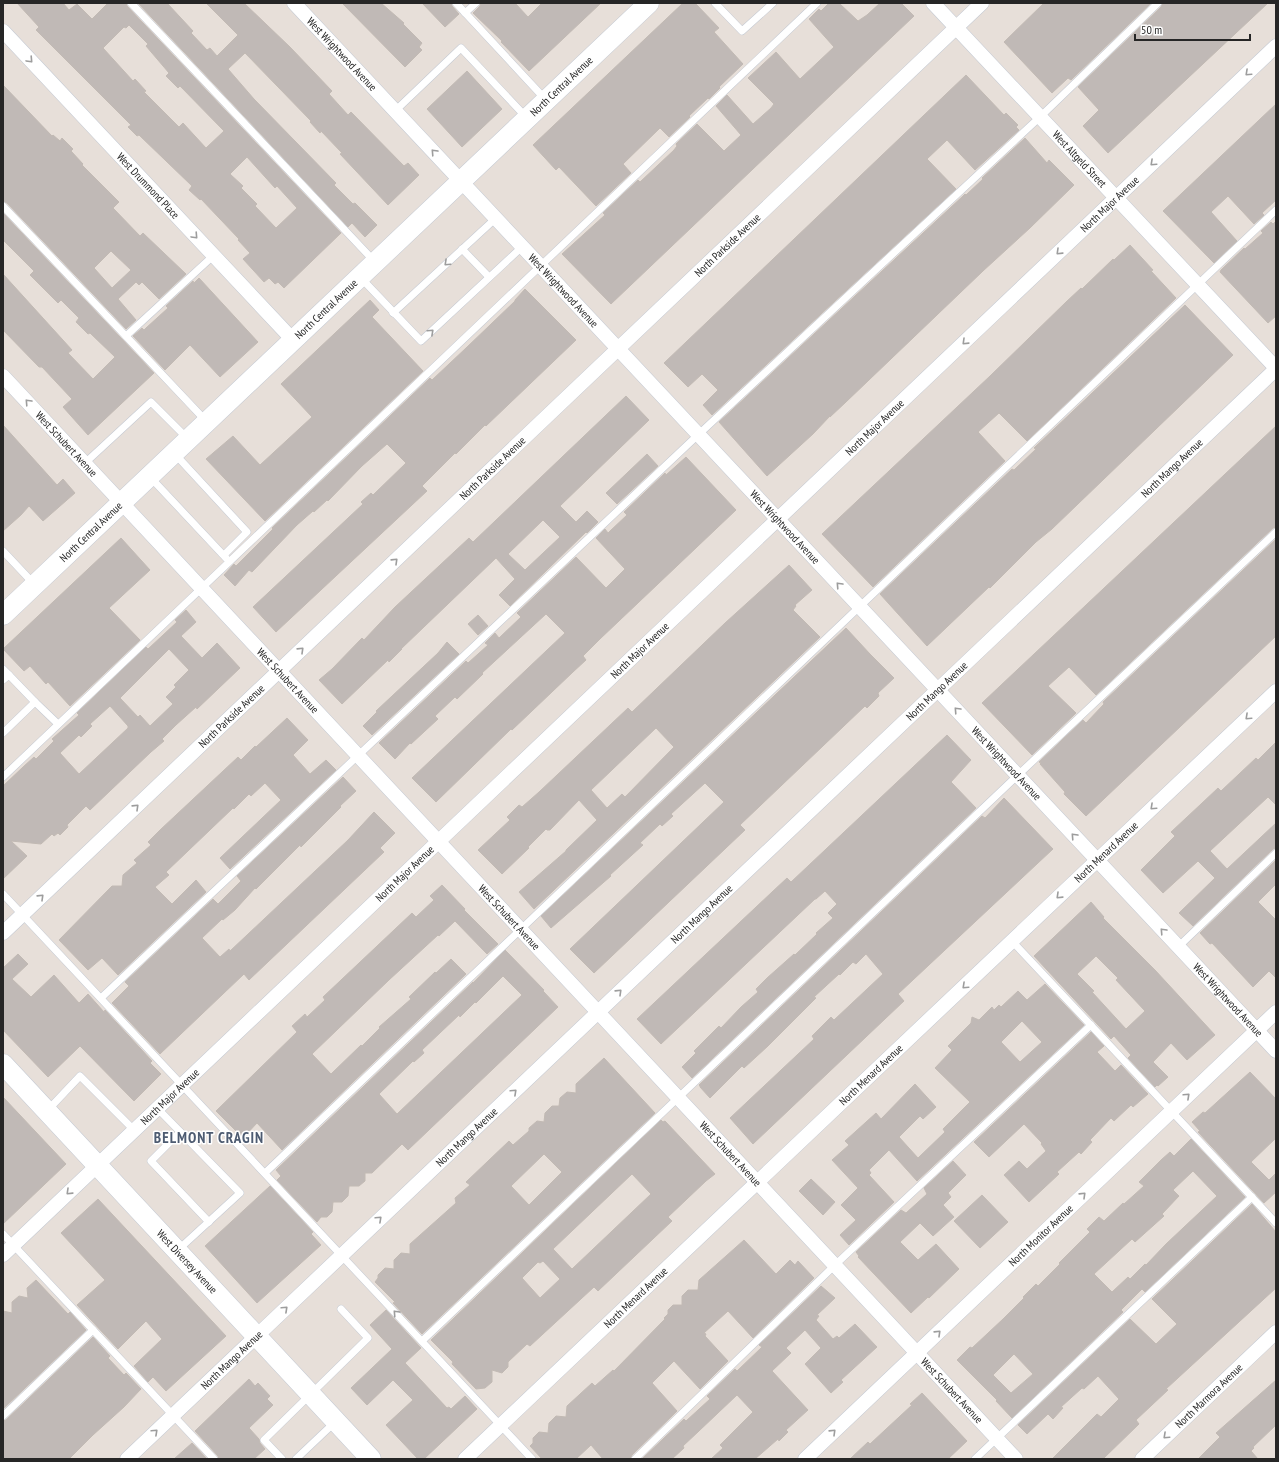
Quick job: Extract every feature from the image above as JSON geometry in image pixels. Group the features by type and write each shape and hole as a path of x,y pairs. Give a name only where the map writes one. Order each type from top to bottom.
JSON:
{"street":[{"name":"North Central Avenue","path":"3,615 649,3"},
{"name":"West Altgeld Street","path":"933,3 1276,368"},
{"name":"North Parkside Avenue","path":"3,933 982,3"},
{"name":"West Wrightwood Avenue","path":"302,6 395,111 1276,1051"},
{"name":"West Drummond Place","path":"3,31 293,340"},
{"name":"North Major Avenue","path":"3,1254 1276,46"},
{"name":"North Mango Avenue","path":"127,1459 1276,368"},
{"name":"West Schubert Avenue","path":"3,376 1016,1459"},
{"name":"North Menard Avenue","path":"465,1459 1276,690"},
{"name":"North Monitor Avenue","path":"805,1459 1276,1012"},
{"name":"West Diversey Avenue","path":"3,1064 371,1459"},
{"name":"North Marmora Avenue","path":"1142,1459 1276,1332"}],"lane":[{"path":"131,3 375,262"},
{"path":"456,3 546,100"},
{"path":"465,13 476,3"},
{"path":"715,3 742,31 773,3"},
{"path":"3,777 817,3"},
{"path":"101,998 699,434 1040,117 1158,3"},
{"path":"395,111 461,48 527,118"},
{"path":"3,206 207,422"},
{"path":"265,1173 520,928 860,607 1276,210"},
{"path":"393,313 496,218"},
{"path":"360,277 421,341 522,246"},
{"path":"462,249 490,277"},
{"path":"126,336 213,256"},
{"path":"85,463 150,402 189,439"},
{"path":"174,453 254,539"},
{"path":"150,476 230,562"},
{"path":"224,555 247,532"},
{"path":"422,1341 1276,532"},
{"path":"3,551 35,585"},
{"path":"3,669 58,724"},
{"path":"3,680 9,675"},
{"path":"3,733 35,702"},
{"path":"1178,946 1276,852"},
{"path":"3,894 532,1459"},
{"path":"1012,941 1276,1223"},
{"path":"635,1459 835,1265 1091,1025"},
{"path":"47,1111 80,1076 134,1130"},
{"path":"157,1108 240,1193 177,1251"},
{"path":"180,1132 151,1161 208,1222"},
{"path":"975,1459 1252,1197"},
{"path":"3,1234 214,1459"},
{"path":"282,1459 264,1440 368,1338 341,1309"},
{"path":"3,1416 93,1330"},
{"path":"296,1459 336,1421"}],"building":[{"path":"17,3 63,3 69,10 77,4 92,19 108,3 126,3 127,6 341,233 284,288 278,282 275,284 269,278 264,282 243,259 250,253 238,240 239,239 201,199 200,200 189,190 192,186 139,135 137,136 128,127 131,125 36,30 39,27","holes":["129,25 148,44 146,46 169,73 166,76 178,88 180,86 224,131 206,148 183,123 179,127 144,92 146,91 135,79 133,81 103,48 124,27 126,28","247,157 275,188 277,186 297,208 276,228 255,206 257,204 241,188 243,186 230,174"]},
{"path":"138,3 167,3 193,31 191,33 207,50 210,48 217,56 238,35 206,3 244,3 290,47 332,91 329,94 348,115 351,112 404,166 408,163 419,175 388,205 340,154 342,153 321,131 320,133 310,122 311,121 245,53 228,69 254,99 336,183 334,185 377,225 365,237 352,223 348,227"},
{"path":"342,3 381,3 404,23 403,24 422,43 419,47 422,50 405,67"},
{"path":"422,3 451,3 459,14 445,27"},
{"path":"481,3 515,3 528,17 542,3 601,3 529,71 501,42 502,41 473,13"},
{"path":"683,3 695,3 719,28 714,32 743,64 669,137 660,128 623,164 631,173 596,206 559,167 556,170 533,145"},
{"path":"829,3 839,3 858,21 880,3 901,3 914,16 611,304 562,254 605,215 603,213 638,180 640,182 674,150 677,146 676,144 697,124 724,151 741,135 716,106 727,95 753,124 771,108 774,104 748,78 776,52 800,79 834,47 809,19 819,9 821,11"},
{"path":"1044,3 1151,3 1071,80 1068,78 1052,93 1004,42"},
{"path":"1163,3 1268,3 1108,153 1083,126 1099,110 1078,87 1161,7"},
{"path":"467,71 502,109 462,147 427,109"},
{"path":"966,75 1004,115 1006,113 1018,125 1016,127 1019,130 975,170 947,140 927,159 956,189 712,415 703,405 718,390 702,374 688,387 664,363"},
{"path":"3,85 52,136 53,135 60,141 62,138 73,149 71,151 83,164 82,165 119,202 113,208 140,236 143,233 186,274 159,299 142,282 139,285 136,282 118,299 136,320 126,329 7,203 3,201","holes":["111,251 131,270 112,288 94,268"]},
{"path":"1276,104 1276,200 1262,213 1264,215 1254,224 1228,196 1211,212 1237,241 1214,263 1163,211"},
{"path":"1025,138 1047,163 1049,160 1074,185 767,476 719,422 965,194 966,195"},
{"path":"3,213 154,373 88,435 63,407 72,399 42,367 39,367 3,330 3,274 72,350 68,353 93,379 115,357 76,322 79,318 61,300 58,303 30,275 34,271 3,240"},
{"path":"1276,221 1276,316 1268,323 1220,272 1244,248 1245,249 1263,233 1261,231 1271,222 1273,224"},
{"path":"1130,245 1176,298 1027,441 999,413 978,432 1005,461 873,587 822,534 990,376 1066,302"},
{"path":"199,278 258,342 220,377 190,345 165,370 133,336 142,328 144,330 168,308 166,306 193,281 194,283"},
{"path":"525,289 576,340 486,426 485,425 456,454 455,453 422,486 427,491 276,632 253,607 363,504 361,502 371,493 373,495 406,463 387,444 362,466 328,501 327,500 297,525 252,572 249,570 235,586 224,575 234,564 236,566 273,529 272,528 430,378 432,380 466,348 515,301"},
{"path":"370,300 379,310 372,317 423,371 265,521 206,459 233,436 260,465 312,417 281,384"},
{"path":"1185,305 1233,355 1052,529 1036,542 990,588 989,587 927,646 880,594 1012,469 1014,470 1036,449 1034,448"},
{"path":"626,396 649,420 560,506 576,522 587,511 598,522 510,606 499,595 515,579 496,558 389,662 388,660 342,704 319,680 332,669 362,638 364,640 395,607 469,538 473,542","holes":["543,520 560,537 525,570 508,554"]},
{"path":"3,425 57,485 63,479 75,493 43,521 29,506 3,531"},
{"path":"1276,426 1276,527 1273,528 1096,695 1069,667 1048,686 1076,713 1032,755 982,703"},
{"path":"647,454 658,466 617,504 606,493"},
{"path":"686,457 736,510 583,656 586,660 512,730 511,729 436,802 412,778 565,633 546,614 482,673 483,674 457,699 455,697 435,716 438,719 411,744 410,743 395,759 379,743 466,661 468,663 488,645 485,643 495,633 499,638 521,617 517,613 576,557 606,588 625,569 596,538 605,529 608,533 627,515 624,512 665,473 666,475"},
{"path":"121,538 150,570 109,608 140,640 70,706 48,682 46,684 30,666 24,671 3,649"},
{"path":"1276,539 1276,636 1086,816 1064,794 1065,792 1039,762 1083,720 1086,723 1104,704 1103,702"},
{"path":"789,565 812,590 795,605 796,606 793,610 820,637 534,909 519,892 566,851 597,820 579,800 550,830 546,829 502,874 478,850 510,820 507,817 519,805 522,807 539,792 628,708 632,712 725,623","holes":["656,728 674,747 625,797 622,794 607,808 591,790"]},
{"path":"186,610 196,622 181,636 202,658 217,643 240,668 197,709 196,707 176,725 162,739 164,741 90,810 86,806 67,825 68,827 60,835 58,833 54,836 52,834 41,844 11,841 27,856 3,879 3,786 34,757 36,759 54,741 52,739 79,715 77,713 146,647 148,649 177,622 175,620","holes":["169,649 189,670 174,685 176,687 166,697 173,704 150,726 140,715 138,717 120,698","110,706 128,726 128,728 79,774 60,753 79,735 81,737 92,726 90,724"]},
{"path":"478,615 488,626 478,635 468,624"},
{"path":"846,628 894,678 878,693 879,696 867,708 865,706 740,825 745,830 594,973 570,949 724,802 705,783 671,814 673,816 662,826 660,824 640,843 643,845 610,875 611,876 551,928 541,916"},
{"path":"447,642 459,654 372,735 363,726 377,712 376,711 438,653"},
{"path":"287,718 308,740 293,755 310,774 326,760 336,770 230,869 220,858 281,800 265,783 251,796 249,794 166,872 169,875 155,887 172,904 196,880 206,892 118,975 102,958 88,970 59,940 112,886 122,886 123,875 137,863 134,860 151,845 148,842 160,830 238,757 241,760"},
{"path":"947,735 971,760 951,782 976,808 692,1078 682,1067 696,1053 694,1051 719,1026 721,1028 758,992 756,989 767,978 794,954 795,955 833,918 828,913 837,904 825,891 661,1044 637,1019 787,878 791,882"},
{"path":"1276,742 1276,805 1268,797 1210,851 1227,869 1276,823 1276,848 1273,849 1193,926 1179,913 1215,878 1198,861 1163,893 1141,870 1175,836 1171,832 1218,788 1221,791 1256,758 1258,760"},
{"path":"343,777 356,791 301,847 300,845 256,889 255,888 235,910 223,920 222,919 202,938 220,957 229,949 230,951 348,840 374,812 395,833 380,848 384,852 249,980 244,974 160,1054 112,1003 129,986 125,982 213,899 218,904 241,881 237,876"},
{"path":"1004,798 1053,849 898,994 904,1001 753,1144 730,1118 814,1039 812,1036 831,1017 834,1020 883,974 866,954 856,964 853,962 814,997 816,998 768,1046 744,1068 742,1066 710,1098 699,1085 982,816 985,818"},
{"path":"1276,860 1276,884 1258,902 1276,920 1276,978 1269,971 1253,987 1212,943 1210,944 1200,933"},
{"path":"442,885 465,909 464,910 498,944 487,954 455,921 389,980 312,1054 331,1074 361,1045 362,1046 380,1028 379,1027 411,999 409,997 435,972 436,973 451,959 466,974 282,1150 257,1123 243,1138 216,1111 297,1032 292,1026 305,1014 307,1017 325,1000 323,997 412,913 416,917 434,900 430,896"},
{"path":"1091,902 1104,917 1103,918 1155,970 1215,1035 1187,1060 1171,1043 1153,1062 1168,1077 1155,1087 1128,1058 1131,1055 1114,1036 1111,1039 1034,956","holes":["1096,956 1118,978 1116,980 1145,1011 1126,1029 1092,992 1094,991 1077,974"]},
{"path":"505,950 544,990 543,991 558,1007 408,1150 402,1144 372,1173 365,1173 365,1181 359,1186 349,1186 348,1196 342,1202 333,1202 332,1212 327,1217 321,1217 317,1222 277,1180 281,1176 276,1170 473,983","holes":["503,976 522,995 397,1114 379,1094 413,1061 414,1062 424,1053 422,1050 459,1015 460,1017 475,1002 476,1003"]},
{"path":"18,954 28,964 12,979 31,997 54,975 79,1003 88,994 104,1012 105,1010 152,1061 150,1063 161,1074 134,1101 80,1046 48,1077 3,1030 3,968"},
{"path":"1045,984 1084,1025 917,1181 889,1150 869,1170 871,1173 869,1175 894,1202 849,1245 840,1235 856,1220 841,1205 858,1188 832,1160 849,1145 845,1141 876,1113 881,1119 915,1084 936,1107 923,1119 920,1116 899,1137 918,1158 945,1132 943,1129 970,1102 935,1068 952,1050 948,1046 971,1023 972,1017 979,1020 992,1007 994,1010 999,1005 1001,1007 1018,991 1027,1000","holes":["1022,1021 1042,1042 1020,1062 1001,1042"]},
{"path":"1091,1032 1104,1046 1097,1052 1115,1071 1121,1065 1148,1094 1133,1107 1131,1105 1114,1121 1111,1118 1090,1140 1092,1142 1081,1154 1079,1152 1057,1172 1059,1174 1029,1202 1004,1175 1019,1161 1027,1169 1046,1151 1041,1144 1042,1143 1024,1124 989,1157 974,1142"},
{"path":"604,1058 655,1113 422,1334 393,1303 395,1302 375,1282 378,1275 385,1268 394,1269 394,1260 401,1253 410,1254 410,1244 456,1203 455,1198 470,1185 466,1182 509,1141 513,1145 529,1131 529,1128 537,1121 544,1122 545,1113 552,1106 559,1106 560,1098 567,1092 576,1093 576,1084","holes":["544,1154 562,1172 529,1205 511,1186"]},
{"path":"1250,1072 1276,1099 1276,1138 1251,1162 1269,1180 1276,1173 1276,1192 1264,1203 1198,1132 1200,1131 1192,1122 1203,1112 1205,1113"},
{"path":"3,1097 66,1164 3,1224"},
{"path":"661,1120 663,1122 665,1121 715,1174 668,1217 672,1221 598,1291 594,1287 530,1346 527,1344 508,1362 508,1367 502,1373 492,1370 492,1382 485,1388 476,1389 452,1364 453,1362 431,1340","holes":["632,1174 651,1194 572,1269 553,1249","543,1261 560,1279 540,1298 522,1278 538,1262 540,1263"]},
{"path":"1191,1139 1245,1197 1145,1292 1142,1289 1121,1310 1123,1312 1012,1418 996,1401 997,1400 957,1360 1003,1319 1036,1284 1038,1286 1060,1264 1059,1263 1090,1232 1087,1229 1099,1217 1104,1221 1144,1186 1139,1182 1161,1160 1170,1152 1174,1156","holes":["1193,1171 1217,1196 1146,1265 1145,1264 1130,1279 1128,1277 1112,1292 1094,1274 1132,1239 1135,1242 1164,1216 1162,1214 1179,1196 1173,1190","1014,1354 1033,1374 1011,1393 993,1375"]},
{"path":"953,1161 966,1175 948,1193 951,1197 943,1205 954,1217 933,1236 920,1223 900,1242 918,1260 936,1244 959,1269 911,1313 858,1257 859,1256 856,1252 901,1210 906,1213 927,1194 924,1188"},
{"path":"811,1179 835,1202 823,1215 799,1191"},
{"path":"270,1186 313,1232 311,1234 321,1245 257,1303 205,1246"},
{"path":"982,1195 1008,1222 980,1248 954,1221"},
{"path":"98,1199 226,1336 166,1391 153,1377 148,1382 134,1366 162,1339 146,1321 118,1349 77,1305 105,1280 61,1233"},
{"path":"1252,1204 1276,1232 1276,1288 1166,1389 1168,1390 1136,1420 1139,1424 1103,1459 1052,1459 1097,1414 1101,1417 1119,1399 1098,1376 1061,1407 1063,1408 1053,1419 1048,1414 1027,1434 1018,1425 1130,1319 1156,1344 1177,1324 1152,1299"},
{"path":"744,1240 776,1274 790,1260 795,1265 798,1261 814,1278 753,1338 728,1311 704,1333 728,1361 700,1389 674,1361 652,1383 677,1411 632,1455 630,1459 603,1459 591,1445 576,1459 542,1459 530,1446 533,1443 533,1438 539,1432 548,1433 549,1423 556,1416 566,1417 567,1406 592,1383 595,1386 613,1370 614,1371 665,1319 664,1318 668,1314 668,1310 673,1305 682,1305 682,1296 688,1290 698,1290 699,1280"},
{"path":"36,1280 68,1314 70,1312 86,1330 3,1409 3,1311 12,1313 12,1302 19,1296 28,1298 27,1288"},
{"path":"821,1286 835,1298 817,1315 819,1316 816,1320 833,1339 837,1336 839,1338 855,1324 877,1347 841,1380 843,1382 831,1393 805,1364 821,1348 805,1330 786,1348 791,1353 772,1371 808,1410 786,1430 788,1432 779,1441 778,1439 755,1459 711,1459 723,1448 720,1445 753,1412 737,1395 683,1446 684,1448 672,1459 642,1459 684,1419 686,1421 710,1399 707,1396 735,1369 737,1371 762,1347 759,1345"},
{"path":"386,1310 421,1348 405,1363 447,1408 449,1407 451,1409 465,1396 477,1409 424,1459 418,1459 386,1425 413,1400 393,1380 367,1405 351,1388 392,1349 370,1325"},
{"path":"93,1337 110,1356 108,1358 124,1375 126,1373 141,1389 69,1459 3,1459 3,1421 6,1420"},
{"path":"249,1379 255,1386 258,1383 270,1396 267,1399 273,1405 249,1428 259,1439 260,1443 265,1449 254,1459 219,1459 195,1431"},
{"path":"1276,1380 1276,1425 1253,1447 1254,1448 1251,1451 1258,1459 1198,1459 1220,1437 1216,1433"},
{"path":"922,1393 967,1441 948,1459 850,1459 868,1442 870,1444 912,1405 910,1404"},
{"path":"192,1443 207,1459 174,1459"}],"district":[{"name":"BELMONT CRAGIN","path":"209,1137"}]}
